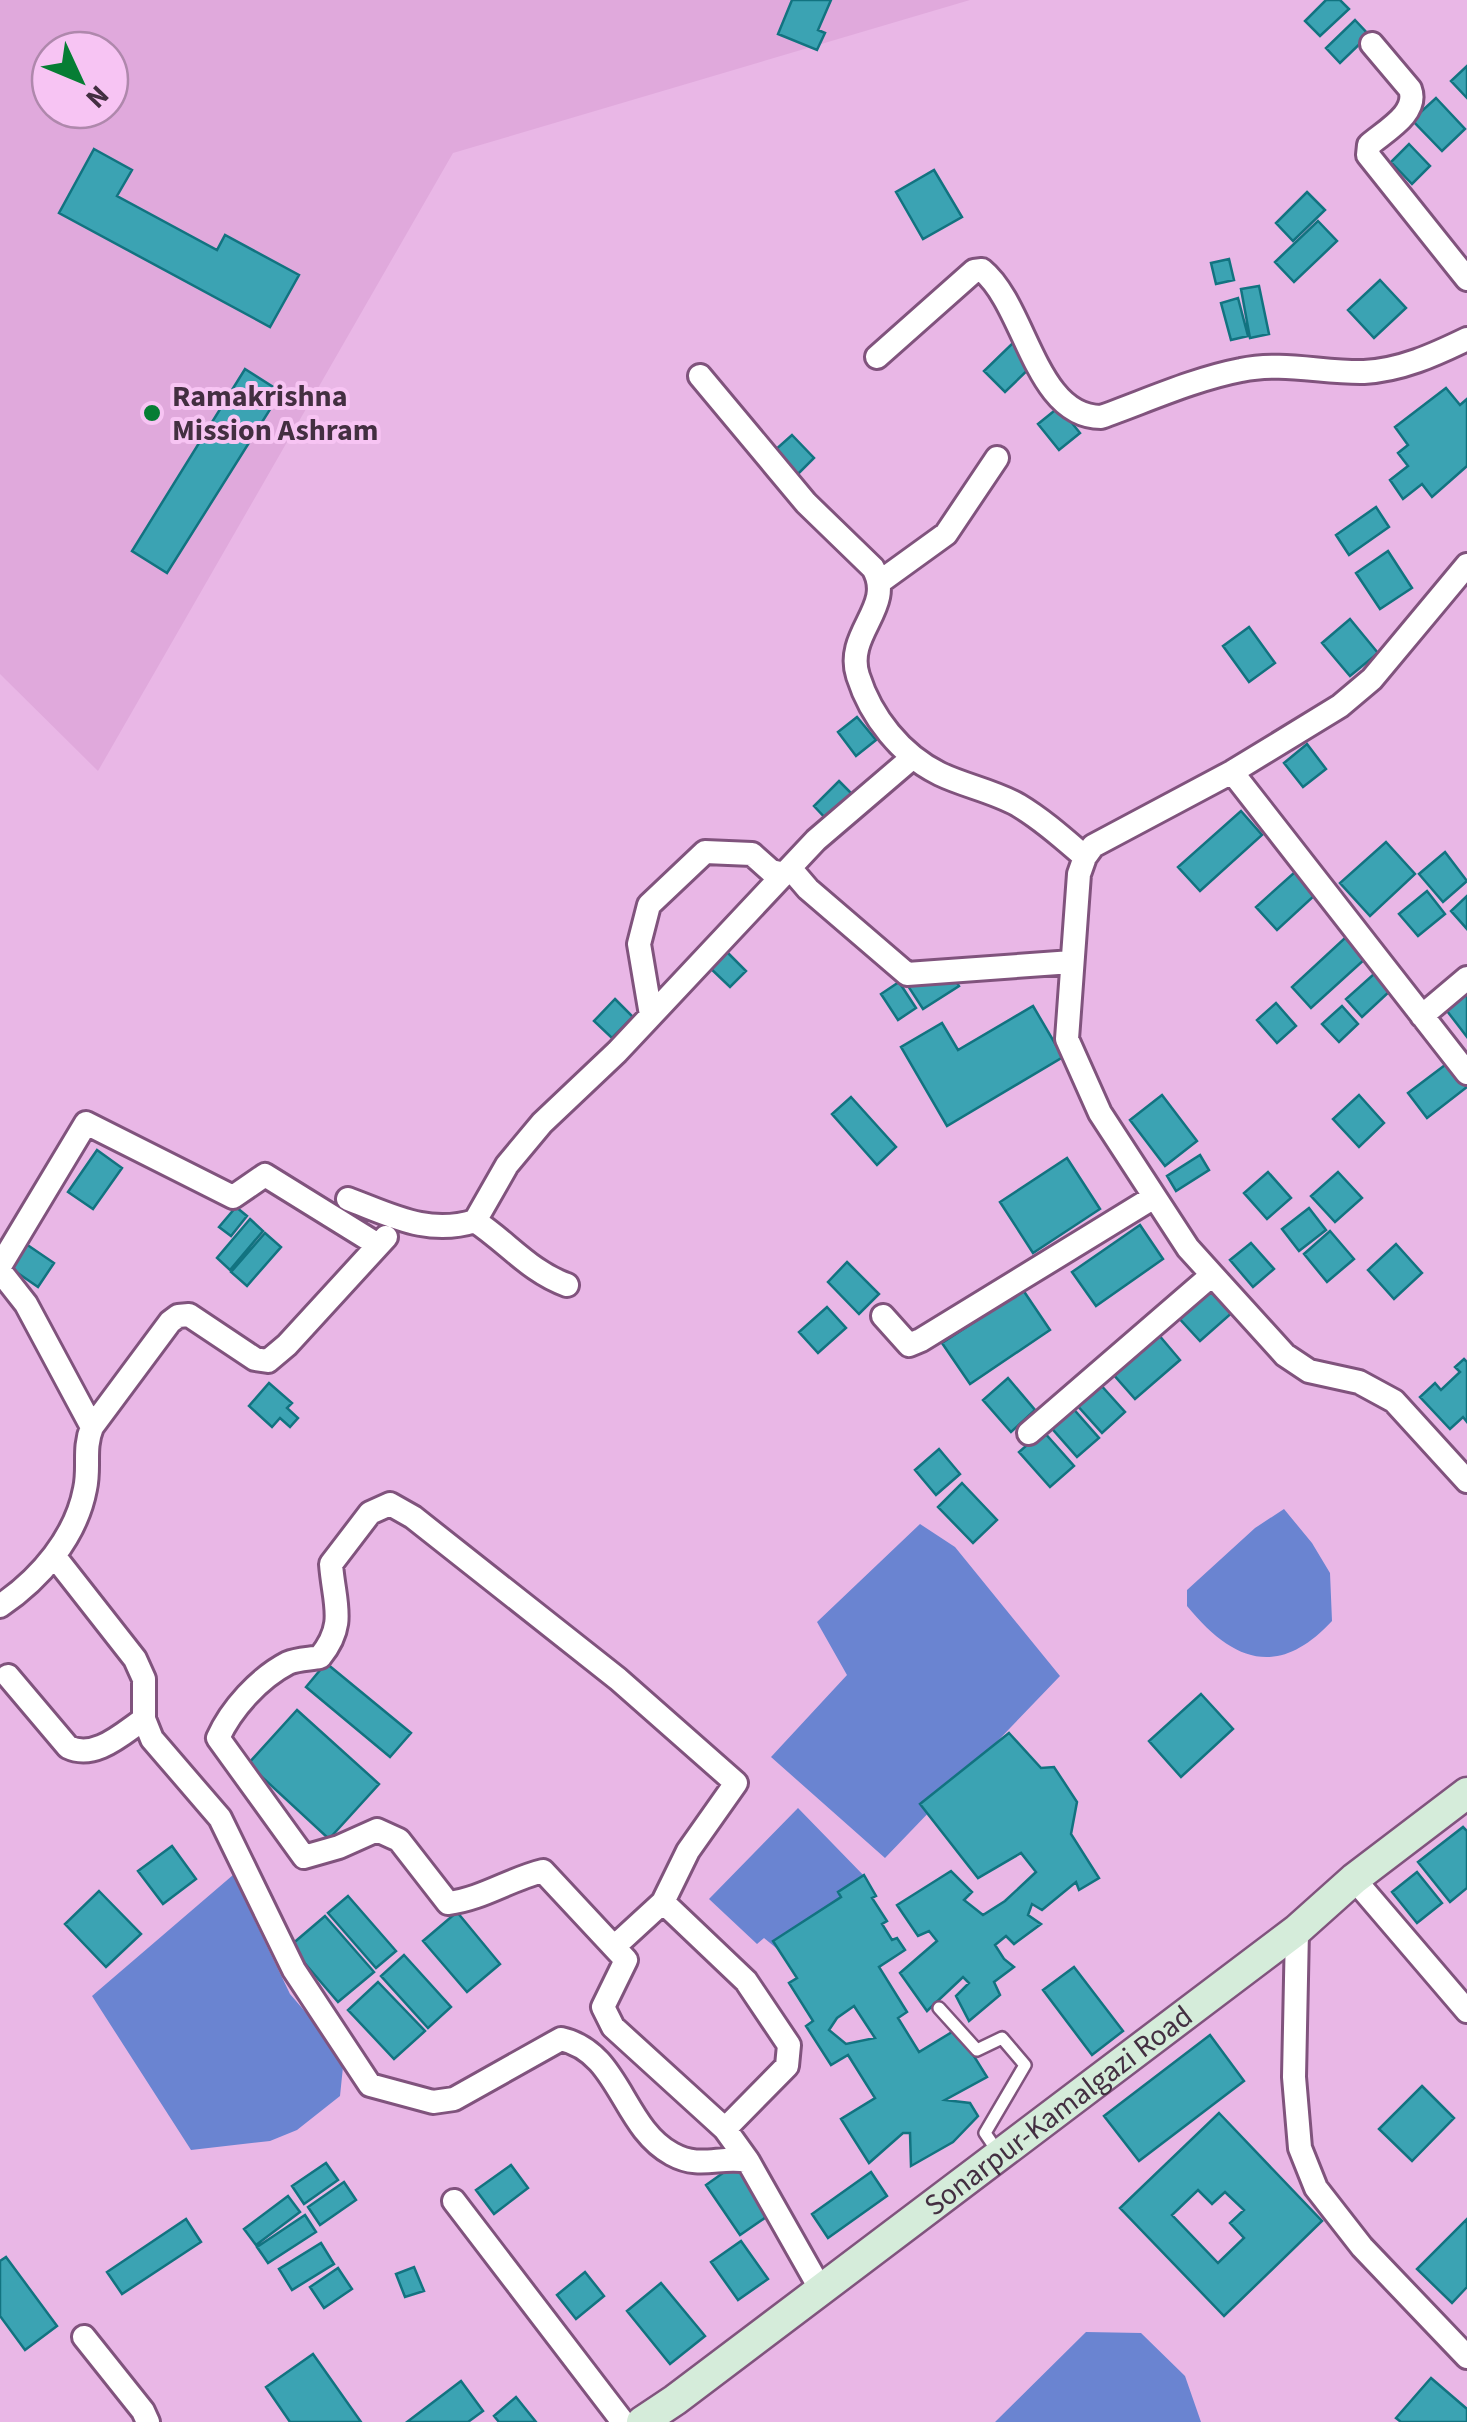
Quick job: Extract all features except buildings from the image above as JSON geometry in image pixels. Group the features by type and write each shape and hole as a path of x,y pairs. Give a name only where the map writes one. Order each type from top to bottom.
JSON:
{"main road":[{"name":"Sonarpur-Kamalgazi Road","path":"642,2422 1297,1930 1354,1879 1467,1793"}],"street":[{"path":"1372,44 1414,98 1410,110 1370,145 1368,155 1467,279"},
{"path":"877,357 974,271 982,270 1022,327 1045,381 1088,417 1101,417 1240,370 1280,366 1363,372 1394,368 1467,339"},
{"path":"700,376 806,503 874,568 881,582 880,596 858,641 855,660 873,708 892,737 913,758 941,774 1017,804 1085,857"},
{"path":"881,582 946,534 997,458"},
{"path":"1467,565 1372,679 1340,706 1232,772 1105,837 1085,857 1080,874 1066,1039 1100,1114 1188,1248 1285,1356 1308,1370 1359,1382 1394,1401 1467,1481"},
{"path":"348,1199 428,1228 475,1221 521,1147 816,840 913,758"},
{"path":"1232,772 1467,1072"},
{"path":"652,1015 638,944 649,905 705,852 752,854 771,870 787,871 907,974 1072,962"},
{"path":"1422,1016 1467,978"},
{"path":"92,1428 26,1304 0,1269 86,1123 233,1197 266,1175 378,1245"},
{"path":"883,1316 910,1345 1154,1197"},
{"path":"0,1606 55,1557 86,1487 85,1444 92,1428 170,1322 178,1316 189,1316 254,1360 268,1360 287,1345 402,1219"},
{"path":"475,1221 534,1269 568,1284"},
{"path":"1028,1433 1212,1275"},
{"path":"614,1947 664,1902 688,1851 736,1783 618,1679 413,1517 390,1504 370,1513 331,1564 337,1615 334,1639 320,1657 291,1662 264,1680 227,1718 218,1738 304,1858 339,1848 377,1830 399,1840 448,1903 472,1900 521,1876 543,1871 626,1960 603,2007 613,2026 725,2129 748,2160 821,2290"},
{"path":"55,1557 136,1658 144,1679 144,1719 152,1739 220,1818 294,1970 370,2085 433,2102 454,2099 561,2040 579,2044 592,2057 618,2084 632,2117 672,2154 690,2162 711,2164 734,2158 748,2160"},
{"path":"8,1676 68,1747 80,1752 110,1742 144,1719"},
{"path":"1354,1879 1467,2011"},
{"path":"664,1902 746,1982 789,2045 787,2066 725,2129"},
{"path":"1297,1930 1294,2077 1300,2148 1316,2188 1362,2248 1467,2357"},
{"path":"454,2200 624,2422"},
{"path":"84,2337 148,2422"}],"lane":[{"path":"939,2008 976,2050 1002,2038 1024,2064 985,2134 1000,2154"}],"shaded area":[{"name":"Ramakrishna Mission Ashram","path":"0,0 970,0 453,153 98,771 0,674"}],"water":[{"path":"1284,1509 1330,1573 1332,1621 1293,1651 1275,1657 1256,1656 1239,1651 1204,1625 1187,1606 1187,1590 1255,1528"},
{"path":"920,1524 955,1547 1060,1676 885,1858 771,1757 847,1675 817,1622"},
{"path":"798,1808 868,1880 792,1961 764,1938 757,1944 709,1899"},
{"path":"233,1875 290,1994 344,2057 340,2096 297,2130 270,2141 191,2150 92,1996"},
{"path":"1086,2332 1141,2333 1185,2376 1201,2422 995,2422"}],"place":[{"name":"Ramakrishna Mission Ashram","path":"152,413"}]}
